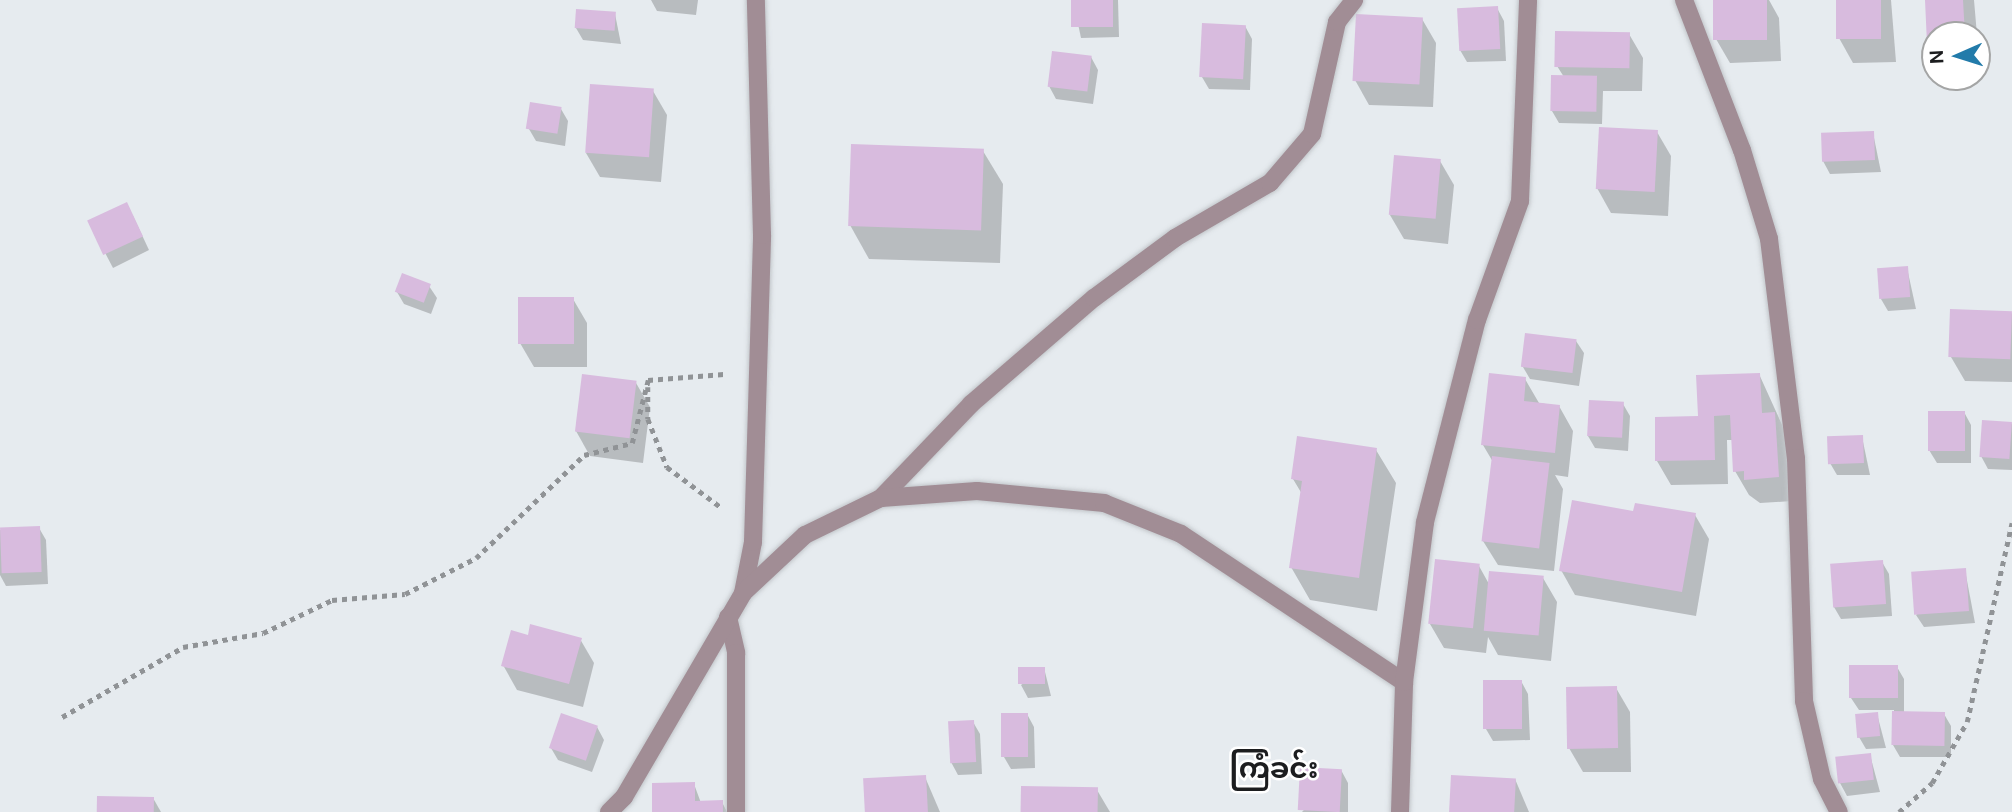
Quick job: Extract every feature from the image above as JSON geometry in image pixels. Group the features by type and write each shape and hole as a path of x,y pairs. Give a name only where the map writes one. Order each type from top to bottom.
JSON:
{"street":[{"path":"743,593 753,542 759,372 756,0"},
{"path":"609,812 624,797 743,593 805,536 881,498 971,404 1094,298 1175,238 1270,183 1312,134 1337,22 1354,0"},
{"path":"1400,812 1404,682 1425,522 1449,418 1520,201 1528,0"},
{"path":"1684,0 1742,150 1769,239 1796,458 1804,701 1822,779 1839,812"},
{"path":"881,498 977,491 1104,503 1181,534 1404,682"},
{"path":"728,617 736,653 736,812"}],"path":[{"path":"648,380 759,372"},
{"path":"648,380 648,419 667,467 731,514 753,542"},
{"path":"62,717 183,647 263,633 332,600 405,594 476,558 584,455 632,443 648,380"},
{"path":"1899,812 1932,783 1966,722 2012,523"}],"building":[{"path":"1071,0 1113,0 1113,27 1071,27"},
{"path":"1713,0 1767,0 1767,40 1713,40"},
{"path":"1836,0 1881,0 1881,39 1836,39"},
{"path":"1925,0 1963,0 1964,21 1926,21"},
{"path":"1498,6 1500,49 1459,51 1457,8"},
{"path":"576,9 616,12 615,31 575,28"},
{"path":"1356,14 1423,18 1419,84 1352,81"},
{"path":"1202,23 1246,25 1243,79 1199,77"},
{"path":"1555,31 1630,32 1629,68 1554,67"},
{"path":"1052,51 1092,56 1087,92 1048,87"},
{"path":"1551,75 1597,76 1596,112 1550,111"},
{"path":"590,84 654,88 649,157 585,153"},
{"path":"530,102 562,107 557,134 526,129"},
{"path":"1599,127 1658,130 1655,192 1596,189"},
{"path":"1874,131 1875,160 1822,162 1821,133"},
{"path":"851,144 984,149 981,231 848,226"},
{"path":"1394,155 1441,159 1436,219 1389,215"},
{"path":"127,202 143,236 103,255 87,221"},
{"path":"1908,266 1910,297 1879,299 1877,268"},
{"path":"402,273 431,284 424,303 395,292"},
{"path":"518,297 574,297 574,344 518,344"},
{"path":"1950,309 2012,311 2010,359 1948,357"},
{"path":"1525,333 1577,339 1572,373 1521,367"},
{"path":"1489,373 1526,377 1524,401 1560,405 1555,453 1481,445"},
{"path":"1760,373 1762,413 1775,412 1779,477 1744,480 1744,471 1733,472 1730,415 1714,416 1715,460 1655,461 1655,417 1698,416 1696,375"},
{"path":"582,374 637,381 630,438 575,432"},
{"path":"1589,400 1624,402 1622,438 1587,436"},
{"path":"1928,411 1965,411 1965,451 1928,451"},
{"path":"1982,420 2012,422 2009,459 1979,457"},
{"path":"1863,435 1864,463 1828,464 1827,436"},
{"path":"1297,436 1377,448 1359,578 1289,568 1302,481 1291,479"},
{"path":"1492,456 1550,463 1539,548 1482,541"},
{"path":"1572,500 1633,511 1635,503 1696,513 1682,592 1559,571"},
{"path":"40,526 42,572 2,573 0,527"},
{"path":"1435,559 1480,564 1473,628 1428,624"},
{"path":"1883,560 1886,604 1833,608 1830,564"},
{"path":"1966,568 1969,611 1914,615 1911,572"},
{"path":"1489,571 1544,576 1539,636 1484,631"},
{"path":"530,624 582,638 569,684 501,666 511,630 528,635"},
{"path":"1849,665 1898,665 1898,698 1849,698"},
{"path":"1018,667 1045,667 1045,684 1018,684"},
{"path":"1483,680 1522,680 1522,729 1483,729"},
{"path":"1617,686 1618,748 1567,749 1566,687"},
{"path":"1892,711 1945,712 1944,746 1891,745"},
{"path":"1878,712 1880,736 1857,738 1855,714"},
{"path":"561,713 598,726 586,761 549,748"},
{"path":"1001,713 1028,713 1028,757 1001,757"},
{"path":"974,720 976,762 950,763 948,721"},
{"path":"1871,753 1874,780 1838,784 1835,757"},
{"path":"1300,767 1342,769 1340,812 1298,810"},
{"path":"926,775 928,812 865,812 863,778"},
{"path":"1451,775 1516,778 1514,812 1449,812"},
{"path":"695,782 695,801 723,800 723,812 652,812 652,783"},
{"path":"1021,786 1098,787 1098,812 1021,812"},
{"path":"97,796 154,797 154,812 97,812"}],"district":[{"name":"ကြံခင်း","path":"1274,769"}]}
